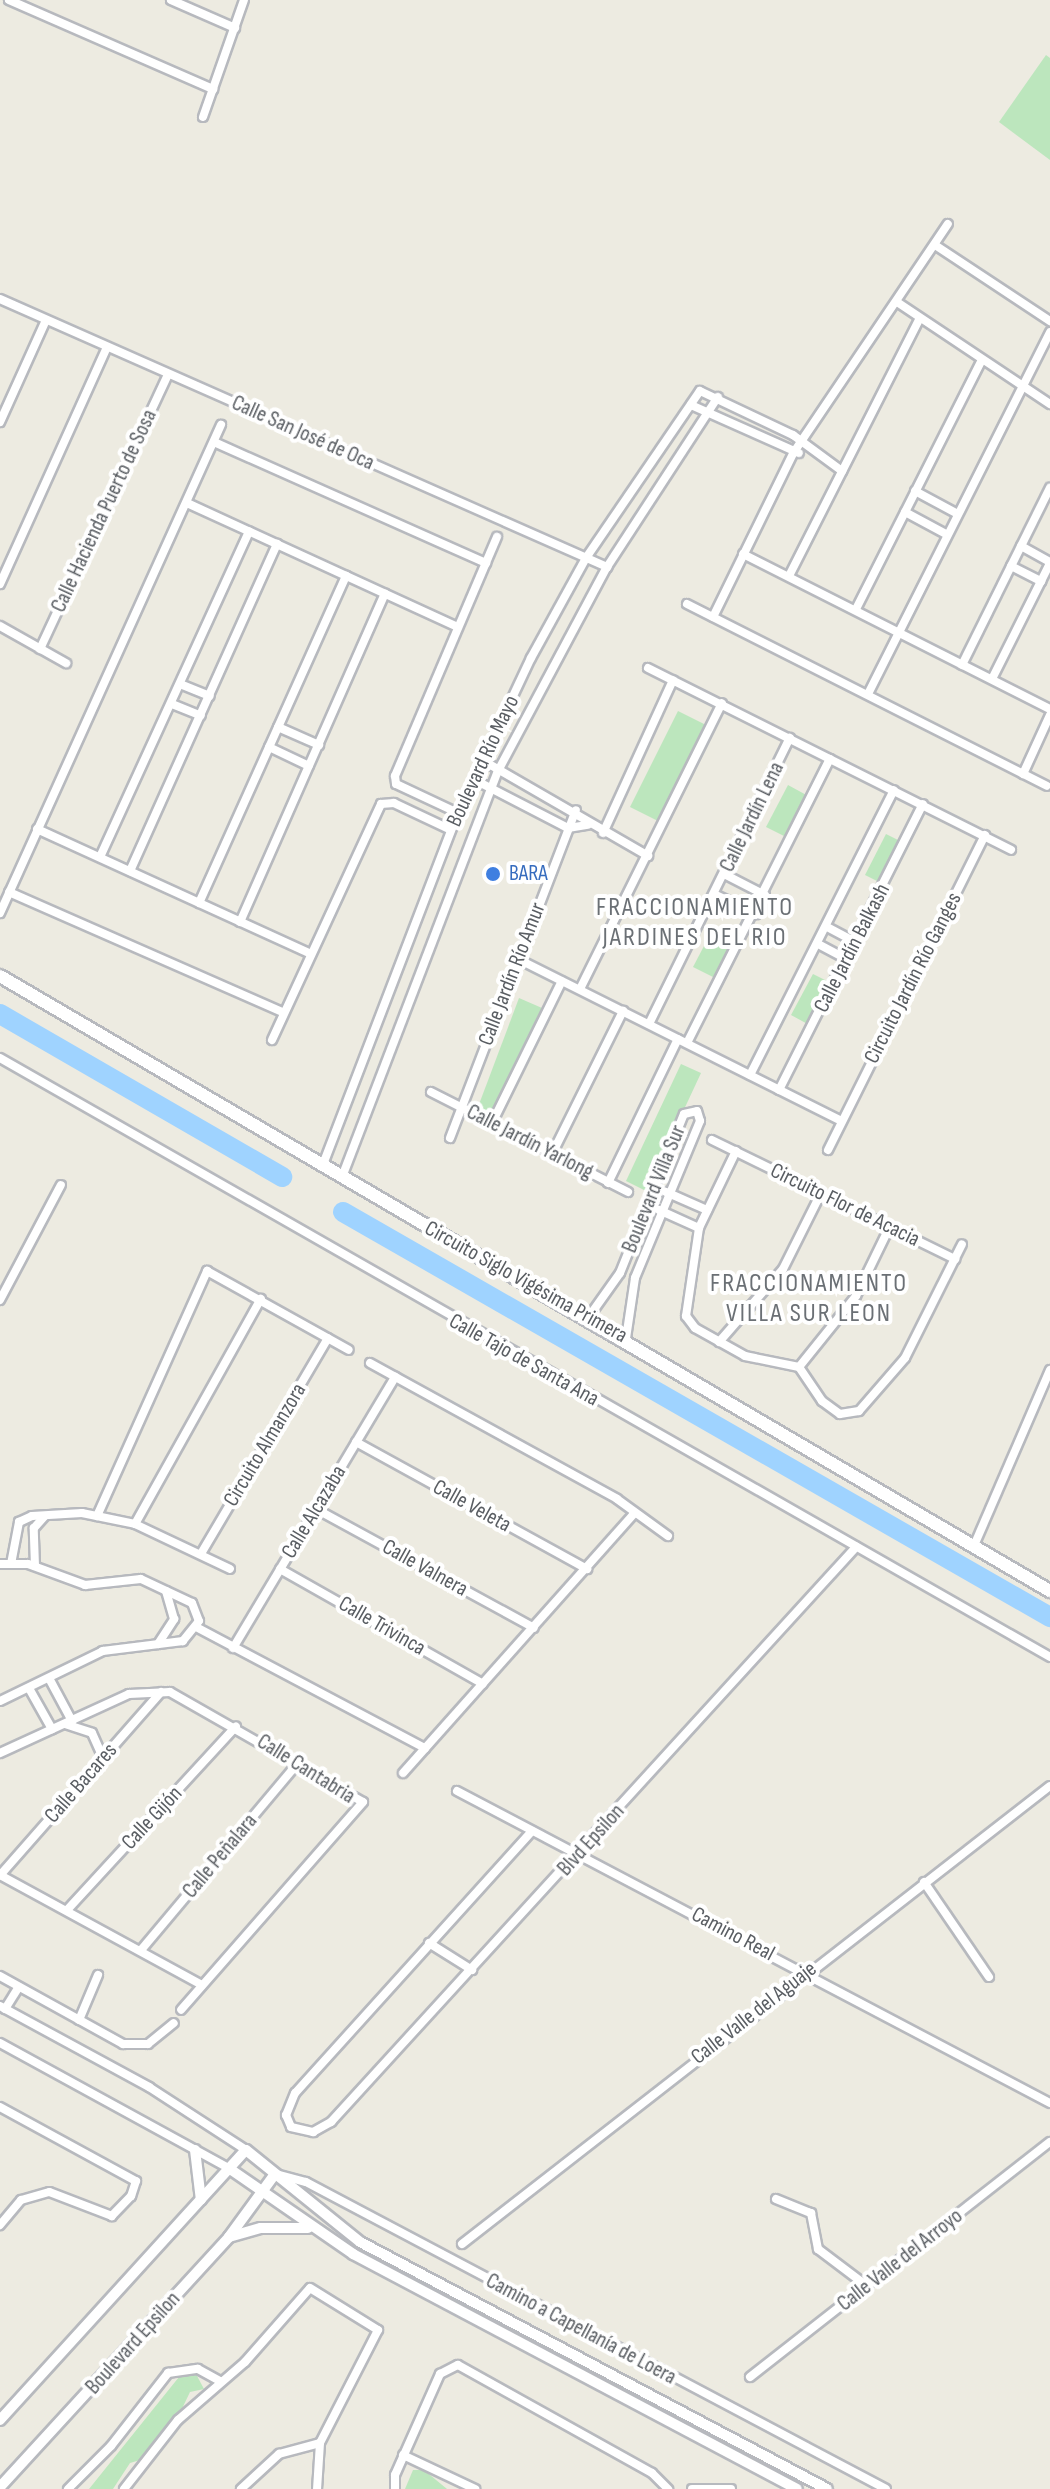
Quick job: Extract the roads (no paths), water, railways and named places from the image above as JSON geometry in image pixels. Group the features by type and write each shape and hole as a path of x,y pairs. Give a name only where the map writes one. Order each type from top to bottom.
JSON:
{"main road":[{"name":"Circuito Siglo Vigésima Primera","path":"0,976 322,1167 626,1338 973,1548 1050,1591"}],"street":[{"path":"9,0 213,89"},
{"path":"171,0 235,28"},
{"path":"203,117 244,0"},
{"path":"713,617 794,452 948,224"},
{"path":"935,245 1050,321"},
{"name":"Calle San José de Oca","path":"0,299 607,567"},
{"path":"897,302 1050,404"},
{"path":"789,576 920,318"},
{"path":"0,422 46,320"},
{"path":"868,694 956,513 1050,332"},
{"path":"0,584 107,347"},
{"path":"856,609 982,360"},
{"name":"Calle Hacienda Puerto de Sosa","path":"40,649 168,374"},
{"name":"Boulevard Río Mayo","path":"322,1167 451,830 482,760 586,558 691,405 707,390 718,397 607,567 499,769 342,1177"},
{"path":"718,397 802,444 812,454 842,471"},
{"path":"691,405 794,452 812,454"},
{"path":"0,913 221,425"},
{"path":"214,442 486,563"},
{"path":"962,665 1050,488"},
{"path":"915,491 956,513"},
{"path":"187,503 458,627"},
{"path":"905,512 946,534"},
{"path":"100,857 249,531"},
{"path":"458,813 396,784 395,776 497,537"},
{"path":"130,871 277,544"},
{"path":"992,679 1050,562 1021,546"},
{"path":"743,554 899,631 1050,712 1023,774"},
{"path":"1011,566 1041,581"},
{"path":"199,903 346,576"},
{"path":"240,922 385,594"},
{"path":"687,604 1047,786"},
{"path":"0,626 66,663"},
{"path":"648,668 1011,850"},
{"path":"603,833 673,680"},
{"path":"180,684 210,696"},
{"path":"580,989 722,703"},
{"path":"172,704 201,716"},
{"path":"278,727 319,745"},
{"name":"Calle Jardín Lena","path":"649,1024 790,738"},
{"path":"269,747 309,766"},
{"name":"Calle Jardín Lena","path":"608,1183 682,1041 756,914 830,759"},
{"path":"482,760 576,810 588,825 648,856"},
{"path":"473,779 568,828 588,825"},
{"name":"Calle Jardín Balkash","path":"750,1075 829,928 894,790"},
{"path":"272,1040 381,804 394,803 451,830"},
{"name":"Calle Jardín Balkash","path":"779,1090 857,943 923,804"},
{"name":"Calle Jardín Río Amur","path":"450,1138 576,810"},
{"path":"37,829 311,954"},
{"name":"Circuito Jardín Río Ganges","path":"828,1150 985,835"},
{"path":"724,874 765,895"},
{"path":"9,892 284,1013"},
{"path":"714,894 756,914"},
{"path":"829,928 857,943"},
{"path":"820,945 848,960"},
{"path":"518,959 842,1121"},
{"path":"492,1123 562,981"},
{"path":"552,1154 623,1011"},
{"name":"Calle Tajo de Santa Ana","path":"0,1058 1050,1657"},
{"name":"Calle Jardín Yarlong","path":"431,1092 628,1192"},
{"name":"Boulevard Villa Sur","path":"588,1318 620,1273 672,1140 688,1110 697,1111 700,1121 666,1192 635,1278 626,1338"},
{"name":"Circuito Flor de Acacia","path":"712,1140 955,1259"},
{"path":"736,1151 699,1228 686,1316 719,1342 757,1362 799,1367 827,1406 853,1414 905,1358 962,1244"},
{"path":"0,1300 61,1185"},
{"path":"666,1192 707,1210"},
{"path":"719,1342 783,1269 821,1193"},
{"path":"659,1210 699,1228"},
{"path":"799,1367 856,1296 889,1228"},
{"path":"97,1516 207,1271 349,1350"},
{"path":"620,1273 635,1278"},
{"path":"135,1524 261,1299"},
{"name":"Circuito Almanzora","path":"202,1552 328,1338"},
{"path":"370,1363 668,1536"},
{"path":"973,1548 1050,1370"},
{"name":"Calle Alcazaba","path":"233,1648 395,1377"},
{"name":"Calle Veleta","path":"356,1442 587,1569"},
{"name":"Calle Valnera","path":"316,1509 534,1628"},
{"path":"403,1773 634,1514"},
{"path":"11,1564 15,1527 32,1516 97,1516 135,1524 202,1552 230,1569"},
{"path":"35,1566 34,1528 45,1517"},
{"name":"Blvd Epsilon","path":"429,1943 295,2093 286,2115 298,2131 322,2130 580,1853 856,1547"},
{"path":"0,1564 35,1566 85,1585 133,1578 166,1590 192,1603 198,1628 425,1748"},
{"name":"Calle Trivinca","path":"280,1569 483,1684"},
{"path":"158,1644 174,1619 166,1590"},
{"path":"0,1701 30,1690 103,1651 183,1641 198,1628"},
{"path":"50,1680 68,1723 92,1733 103,1758"},
{"path":"30,1690 52,1729"},
{"name":"Calle Bacares","path":"0,1875 161,1692"},
{"name":"Calle Cantabria","path":"0,1753 129,1694 178,1693 358,1797 363,1807 181,2010"},
{"name":"Calle Gijón","path":"68,1909 236,1726"},
{"name":"Calle Peñalara","path":"141,1950 299,1762"},
{"name":"Calle Valle del Aguaje","path":"462,2244 805,1972 1050,1786"},
{"name":"Camino Real","path":"457,1791 580,1853 1050,2103"},
{"path":"472,1970 429,1943 532,1831"},
{"path":"0,1875 68,1909 202,1985"},
{"path":"924,1882 989,1977"},
{"path":"79,2020 98,1975"},
{"path":"0,1976 123,2044 148,2044 174,2023"},
{"path":"19,1987 3,2007 149,2087 246,2150 360,2242 827,2489"},
{"path":"0,2043 230,2169 308,2228 797,2489"},
{"path":"0,2107 136,2181 131,2196 112,2216 49,2192 21,2200 1,2218"},
{"name":"Calle Valle del Arroyo","path":"750,2377 1050,2142"},
{"path":"195,2150 201,2200"},
{"name":"Boulevard Epsilon","path":"0,2420 246,2150"},
{"name":"Boulevard Epsilon","path":"0,2487 229,2237 275,2174"},
{"name":"Camino a Capellanía de Loera","path":"275,2174 306,2182 886,2489"},
{"path":"776,2199 811,2213 818,2249 867,2286"},
{"path":"229,2237 261,2228 308,2228"},
{"path":"124,2489 178,2420 221,2382 296,2297 308,2289 320,2290 378,2333 320,2443 317,2489"},
{"path":"395,2489 403,2455 440,2374 458,2365 652,2473 668,2489"},
{"path":"68,2489 111,2446 168,2373 198,2369 221,2382"},
{"path":"241,2489 279,2454 320,2443"},
{"path":"403,2455 470,2488"},
{"path":"692,2489 714,2485 731,2489"}],"waterway":[{"path":"0,1014 282,1177"},
{"path":"343,1212 1050,1617"}],"place":[{"name":"BARA","path":"493,874"}],"district":[{"name":"FRACCIONAMIENTO JARDINES DEL RIO","path":"695,923"},
{"name":"FRACCIONAMIENTO VILLA SUR LEON","path":"809,1299"}]}
